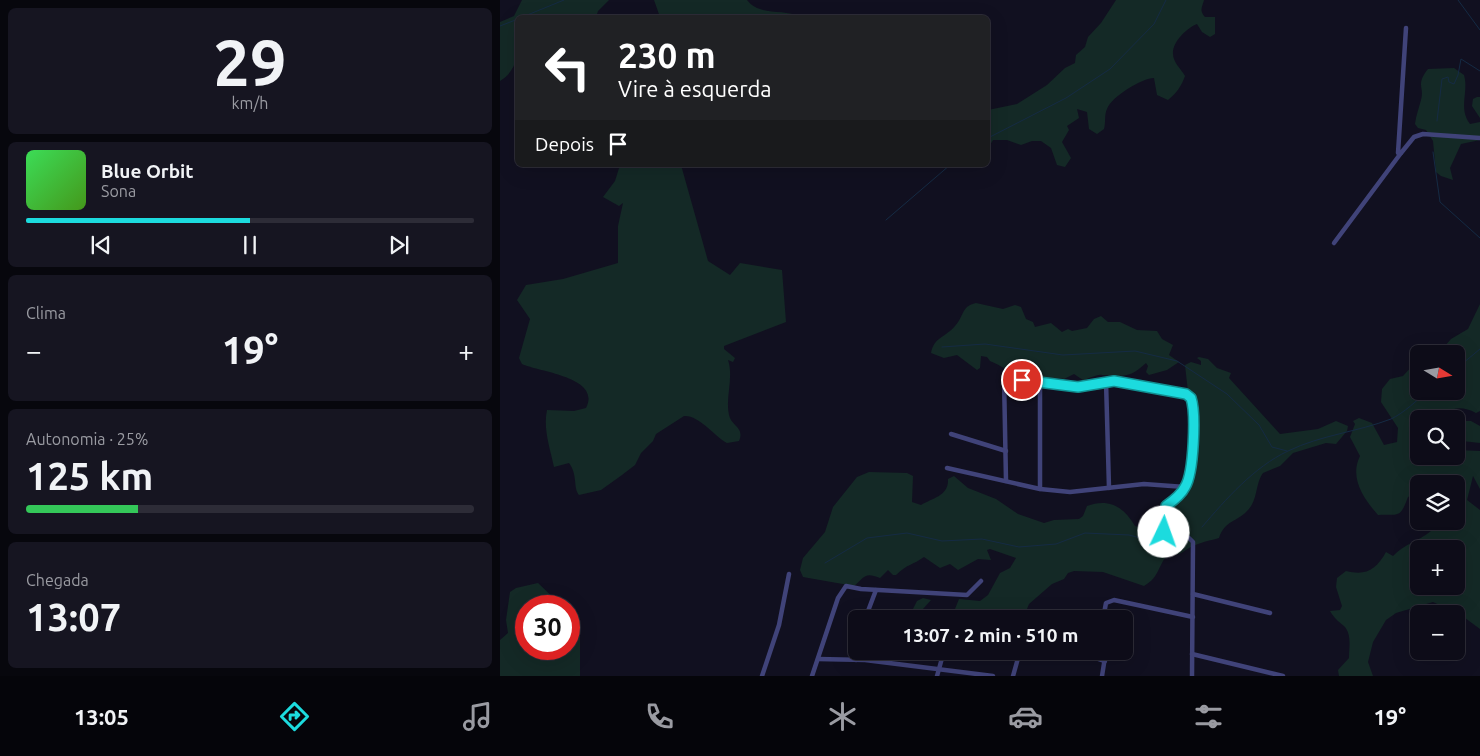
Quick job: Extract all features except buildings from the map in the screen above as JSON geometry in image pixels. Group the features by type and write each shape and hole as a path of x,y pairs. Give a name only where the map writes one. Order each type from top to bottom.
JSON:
{"street":[{"path":"1401,154 1397,149 1406,28"},
{"path":"1334,243 1414,138 1423,134 1480,138"},
{"path":"1006,481 1004,377 1078,387 1106,381 1186,394 1191,398 1192,466 1185,487 1166,506 1164,532 1171,537 1192,539 1192,676"},
{"path":"1106,381 1109,488"},
{"path":"1040,382 1040,488"},
{"path":"952,434 1006,451"},
{"path":"947,468 1040,488 1070,492 1152,484 1185,487"},
{"path":"762,676 779,625 789,574"},
{"path":"812,676 842,589 846,586 876,590 967,595 981,581"},
{"path":"868,610 876,590"},
{"path":"1193,594 1270,613"},
{"path":"1105,610 1106,603 1114,600 1193,616"},
{"path":"1192,654 1283,676"},
{"path":"818,659 848,660"},
{"path":"856,660 993,676"},
{"path":"937,676 942,660"},
{"path":"1013,676 1017,660"},
{"path":"1102,660 1105,661 1102,676"}],"green space":[{"path":"522,0 609,0 598,11 597,15 515,15 515,63 500,81 500,22 514,16"},
{"path":"654,0 747,0 759,9 796,15 659,15"},
{"path":"1116,0 1204,0 1202,13 1205,17 1215,17 1215,34 1210,37 1202,32 1197,24 1185,32 1178,40 1173,49 1173,57 1185,76 1176,92 1168,100 1157,95 1154,78 1142,81 1114,99 1107,109 1104,129 1097,134 1089,129 1087,112 1077,109 1079,118 1067,126 1069,130 1062,142 1071,158 1065,167 1057,165 1051,148 1041,141 1032,141 1021,145 1007,140 993,140 990,145 990,110 1017,104 1047,85 1065,68 1075,63 1076,55 1085,47 1088,37 1101,23"},
{"path":"1454,68 1464,75 1465,112 1470,124 1480,122 1480,140 1461,144 1450,168 1453,180 1436,172 1433,141 1426,130 1418,128 1415,124 1422,96 1421,82 1424,74 1428,69"},
{"path":"1480,97 1480,118 1472,106 1473,99"},
{"path":"619,167 682,167 708,261 730,275 740,263 782,270 786,322 724,346 724,349 735,358 733,362 728,360 730,374 728,408 730,419 740,433 739,441 727,443 701,422 684,416 656,434 653,441 641,453 635,465 622,475 601,490 579,495 576,489 574,472 569,463 554,467 546,417 547,410 574,411 586,408 589,398 585,389 566,377 522,364 519,358 530,319 517,300 526,285 563,279 618,263 618,226 623,203 619,206 603,197 615,181"},
{"path":"976,303 1003,309 1015,305 1021,307 1026,319 1033,322 1035,327 1051,323 1062,332 1068,329 1072,331 1087,328 1094,319 1101,316 1108,322 1120,322 1137,330 1157,331 1162,339 1173,345 1169,355 1179,362 1167,370 1149,375 1146,372 1148,366 1146,363 1135,372 1125,375 1100,375 1083,380 1074,374 1064,379 1036,379 1025,378 1016,374 990,361 987,357 981,356 980,368 977,370 957,355 944,358 931,353 938,340 958,323 965,309 971,304"},
{"path":"1480,304 1480,411 1476,413 1464,409 1410,410 1410,465 1465,465 1465,450 1480,451 1480,489 1473,476 1467,500 1480,510 1480,629 1465,618 1465,605 1439,605 1433,602 1423,605 1410,605 1410,609 1396,613 1386,620 1373,642 1368,662 1373,676 1339,676 1338,670 1349,658 1350,641 1347,629 1330,611 1340,610 1342,606 1336,587 1337,578 1346,571 1359,573 1370,570 1386,552 1393,556 1410,544 1410,595 1465,595 1465,540 1417,540 1431,530 1465,530 1465,475 1410,475 1410,496 1401,512 1395,515 1378,515 1363,495 1357,480 1357,464 1360,456 1350,437 1355,424 1353,421 1359,418 1372,423 1384,445 1397,442 1398,428 1381,402 1382,389 1390,379 1403,376 1410,368 1410,400 1465,400 1465,345 1446,345 1451,339 1468,329"},
{"path":"1197,358 1208,359 1217,368 1231,373 1229,378 1280,434 1318,429 1336,421 1348,426 1347,431 1336,444 1326,443 1293,453 1280,466 1263,473 1251,507 1224,528 1219,538 1165,558 1154,578 1144,586 1103,572 1074,571 1068,573 1064,579 1052,584 1029,604 1027,610 931,610 955,609 959,599 980,601 988,595 1000,573 1010,568 1016,558 990,549 987,550 991,560 978,559 958,570 950,564 940,568 924,557 896,575 893,575 888,570 880,578 867,575 854,586 803,577 800,570 803,558 825,532 833,507 857,477 869,472 907,473 913,476 912,502 921,505 943,493 948,485 948,479 954,476 968,488 996,499 1018,514 1044,523 1054,520 1079,519 1083,516 1087,506 1102,503 1121,509 1135,526 1151,531 1154,527 1156,512 1169,508 1165,502 1186,475 1190,436 1195,425 1191,419 1185,365 1191,362 1201,365 1201,361"},
{"path":"1465,421 1471,421 1480,426 1480,443 1465,441"},
{"path":"538,583 551,595 515,595 515,660 580,660 580,676 500,676 500,640 508,633 506,620 510,592 516,588"},
{"path":"923,598 931,600 923,609 912,610 917,601"}],"waterway":[{"path":"527,15 564,0"},
{"path":"990,137 1066,98 1110,69 1154,24 1166,0"},
{"path":"1458,0 1480,30"},
{"path":"500,26 515,20"},
{"path":"1437,121 1442,79 1448,77 1449,82 1454,84 1461,59 1480,71"},
{"path":"1433,152 1440,202 1480,238"},
{"path":"886,220 948,167"},
{"path":"942,347 985,344 1063,355 1135,351 1177,361 1227,394 1259,425 1272,447 1287,451"},
{"path":"1465,362 1480,349"},
{"path":"1202,527 1241,484 1276,458 1313,441 1391,419 1418,400"},
{"path":"825,563 867,538 907,533 942,541 982,539 1019,547 1056,544 1085,533 1129,535 1180,548"}],"route":[{"path":"1022,380 1078,387 1114,381 1186,394 1191,398 1192,466 1190,476 1179,495 1164,510 1164,532"}]}
